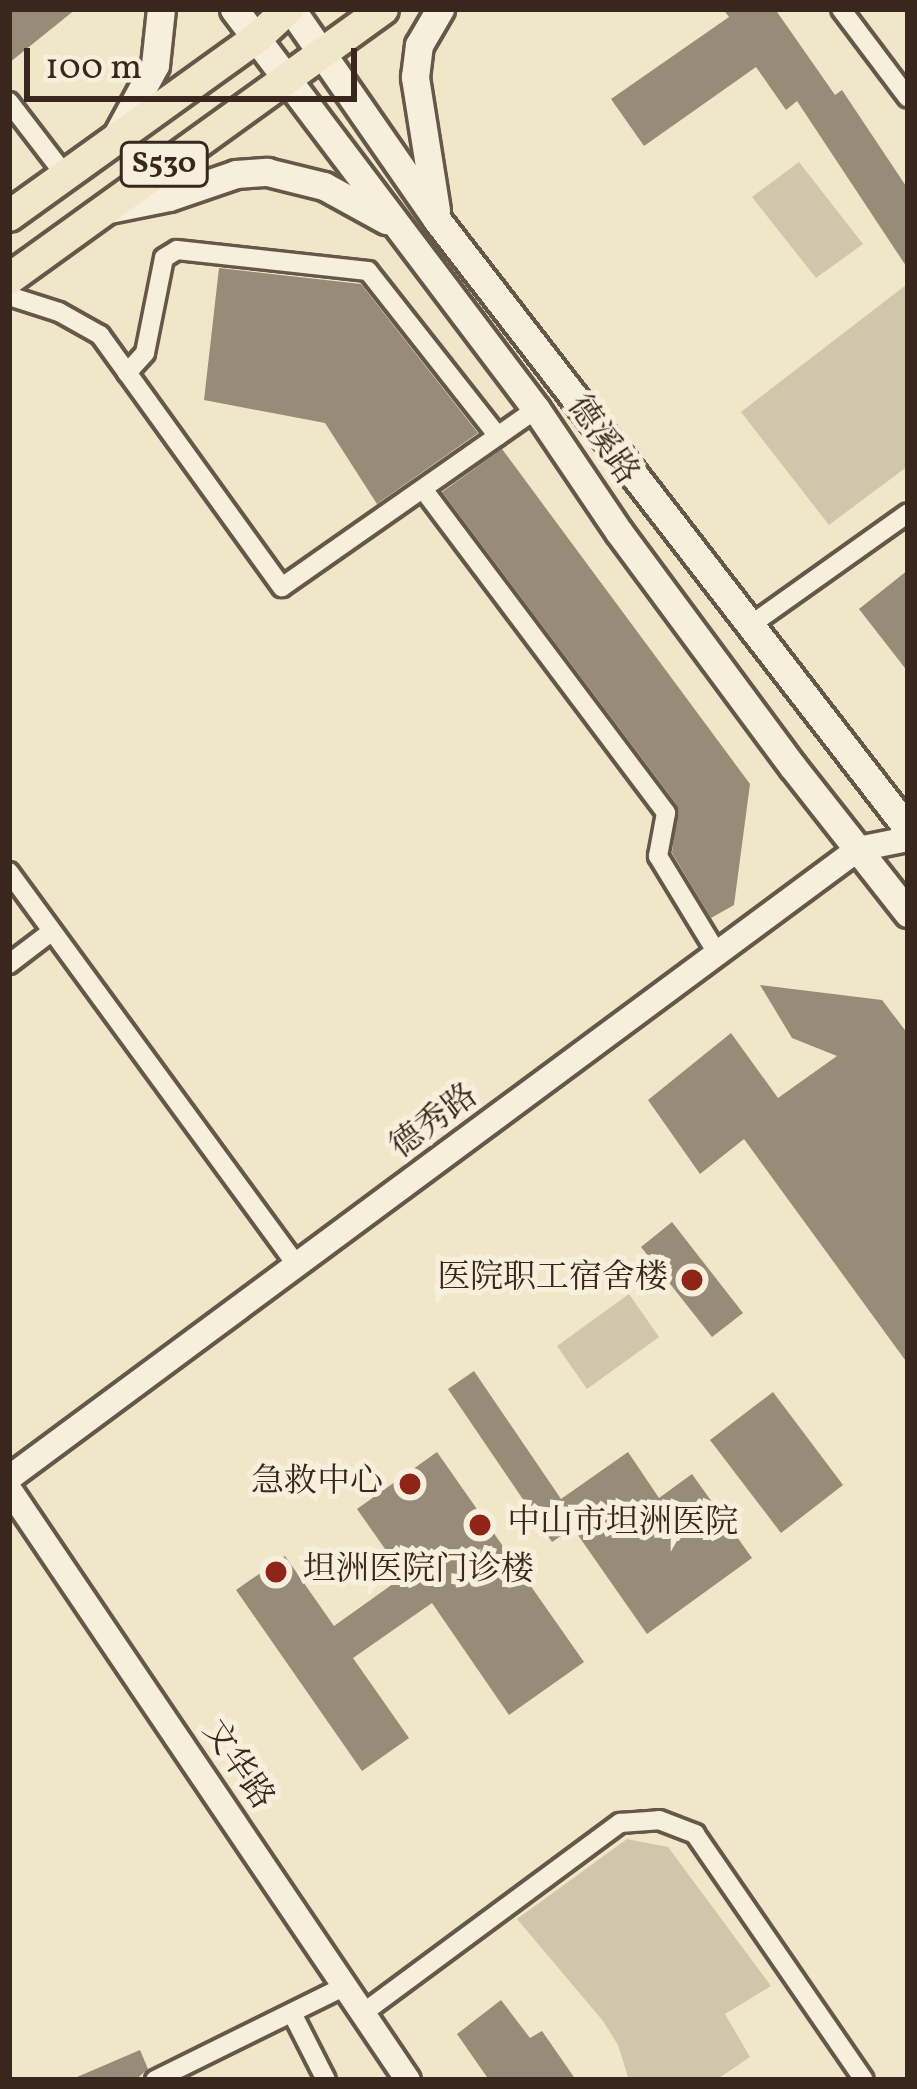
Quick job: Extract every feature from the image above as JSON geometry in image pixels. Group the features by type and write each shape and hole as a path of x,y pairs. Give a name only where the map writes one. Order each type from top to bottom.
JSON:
{"main road":[{"path":"115,139 155,65 160,9"},
{"name":"德溪路","path":"234,9 536,409 619,532 908,913"},
{"path":"258,37 290,9"},
{"name":"德溪路","path":"290,9 437,220 908,829"},
{"name":"S530","path":"9,279 383,9"},
{"path":"437,220 415,76 419,45 440,12"},
{"name":"S530","path":"9,216 258,37"},
{"path":"100,211 169,197 236,174 267,172 348,197 410,242"}],"street":[{"path":"841,9 908,98"},
{"path":"9,102 65,175"},
{"path":"128,373 145,353 164,258 177,250 368,272 498,436"},
{"path":"9,296 59,312 100,335 282,587 536,409"},
{"path":"423,489 666,813 658,856 717,953"},
{"path":"752,624 908,513"},
{"name":"德秀路","path":"9,1478 858,848 908,839"},
{"path":"9,872 298,1267"},
{"path":"9,964 51,932"},
{"name":"文华路","path":"9,1489 408,2080"},
{"path":"363,2013 620,1823 659,1820 695,1834 864,2080"},
{"path":"155,2080 345,1987"},
{"path":"292,2013 326,2080"}],"shaded area":[{"path":"799,162 863,244 816,278 752,197"},
{"path":"906,285 908,466 829,525 741,412"},
{"path":"629,1294 659,1337 587,1389 557,1346"},
{"path":"627,1839 668,1847 771,1986 725,2014 750,2057 716,2080 629,2080 618,2045 603,2021 517,1919"}],"building":[{"path":"9,9 76,9 9,63"},
{"path":"723,9 775,9 835,95 842,90 908,189 908,269 797,101 786,110 756,67 644,146 611,99 729,17"},
{"path":"219,268 361,284 478,433 377,504 325,423 204,400"},
{"path":"502,449 750,784 734,905 711,918 672,853 677,805 442,492"},
{"path":"908,570 908,672 859,609"},
{"path":"760,985 882,1000 908,1034 908,1364 744,1139 700,1174 648,1100 731,1033 778,1098 837,1056 792,1038"},
{"name":"医院职工宿舍楼","path":"672,1222 743,1313 712,1337 641,1247"},
{"path":"474,1371 561,1499 628,1452 659,1498 692,1474 752,1558 647,1634 573,1528 552,1542 448,1389"},
{"path":"773,1392 843,1485 781,1533 710,1440"},
{"path":"437,1452 584,1662 509,1715 432,1603 353,1658 409,1738 362,1771 236,1590 285,1556 334,1626 404,1576 357,1509"},
{"path":"501,2000 530,2038 542,2031 576,2080 489,2080 457,2034"},
{"path":"140,2050 148,2069 135,2080 70,2080"}],"place":[{"name":"医院职工宿舍楼","path":"692,1280"},
{"name":"急救中心","path":"410,1484"},
{"name":"中山市坦洲医院","path":"480,1525"},
{"name":"坦洲医院门诊楼","path":"276,1572"}]}
